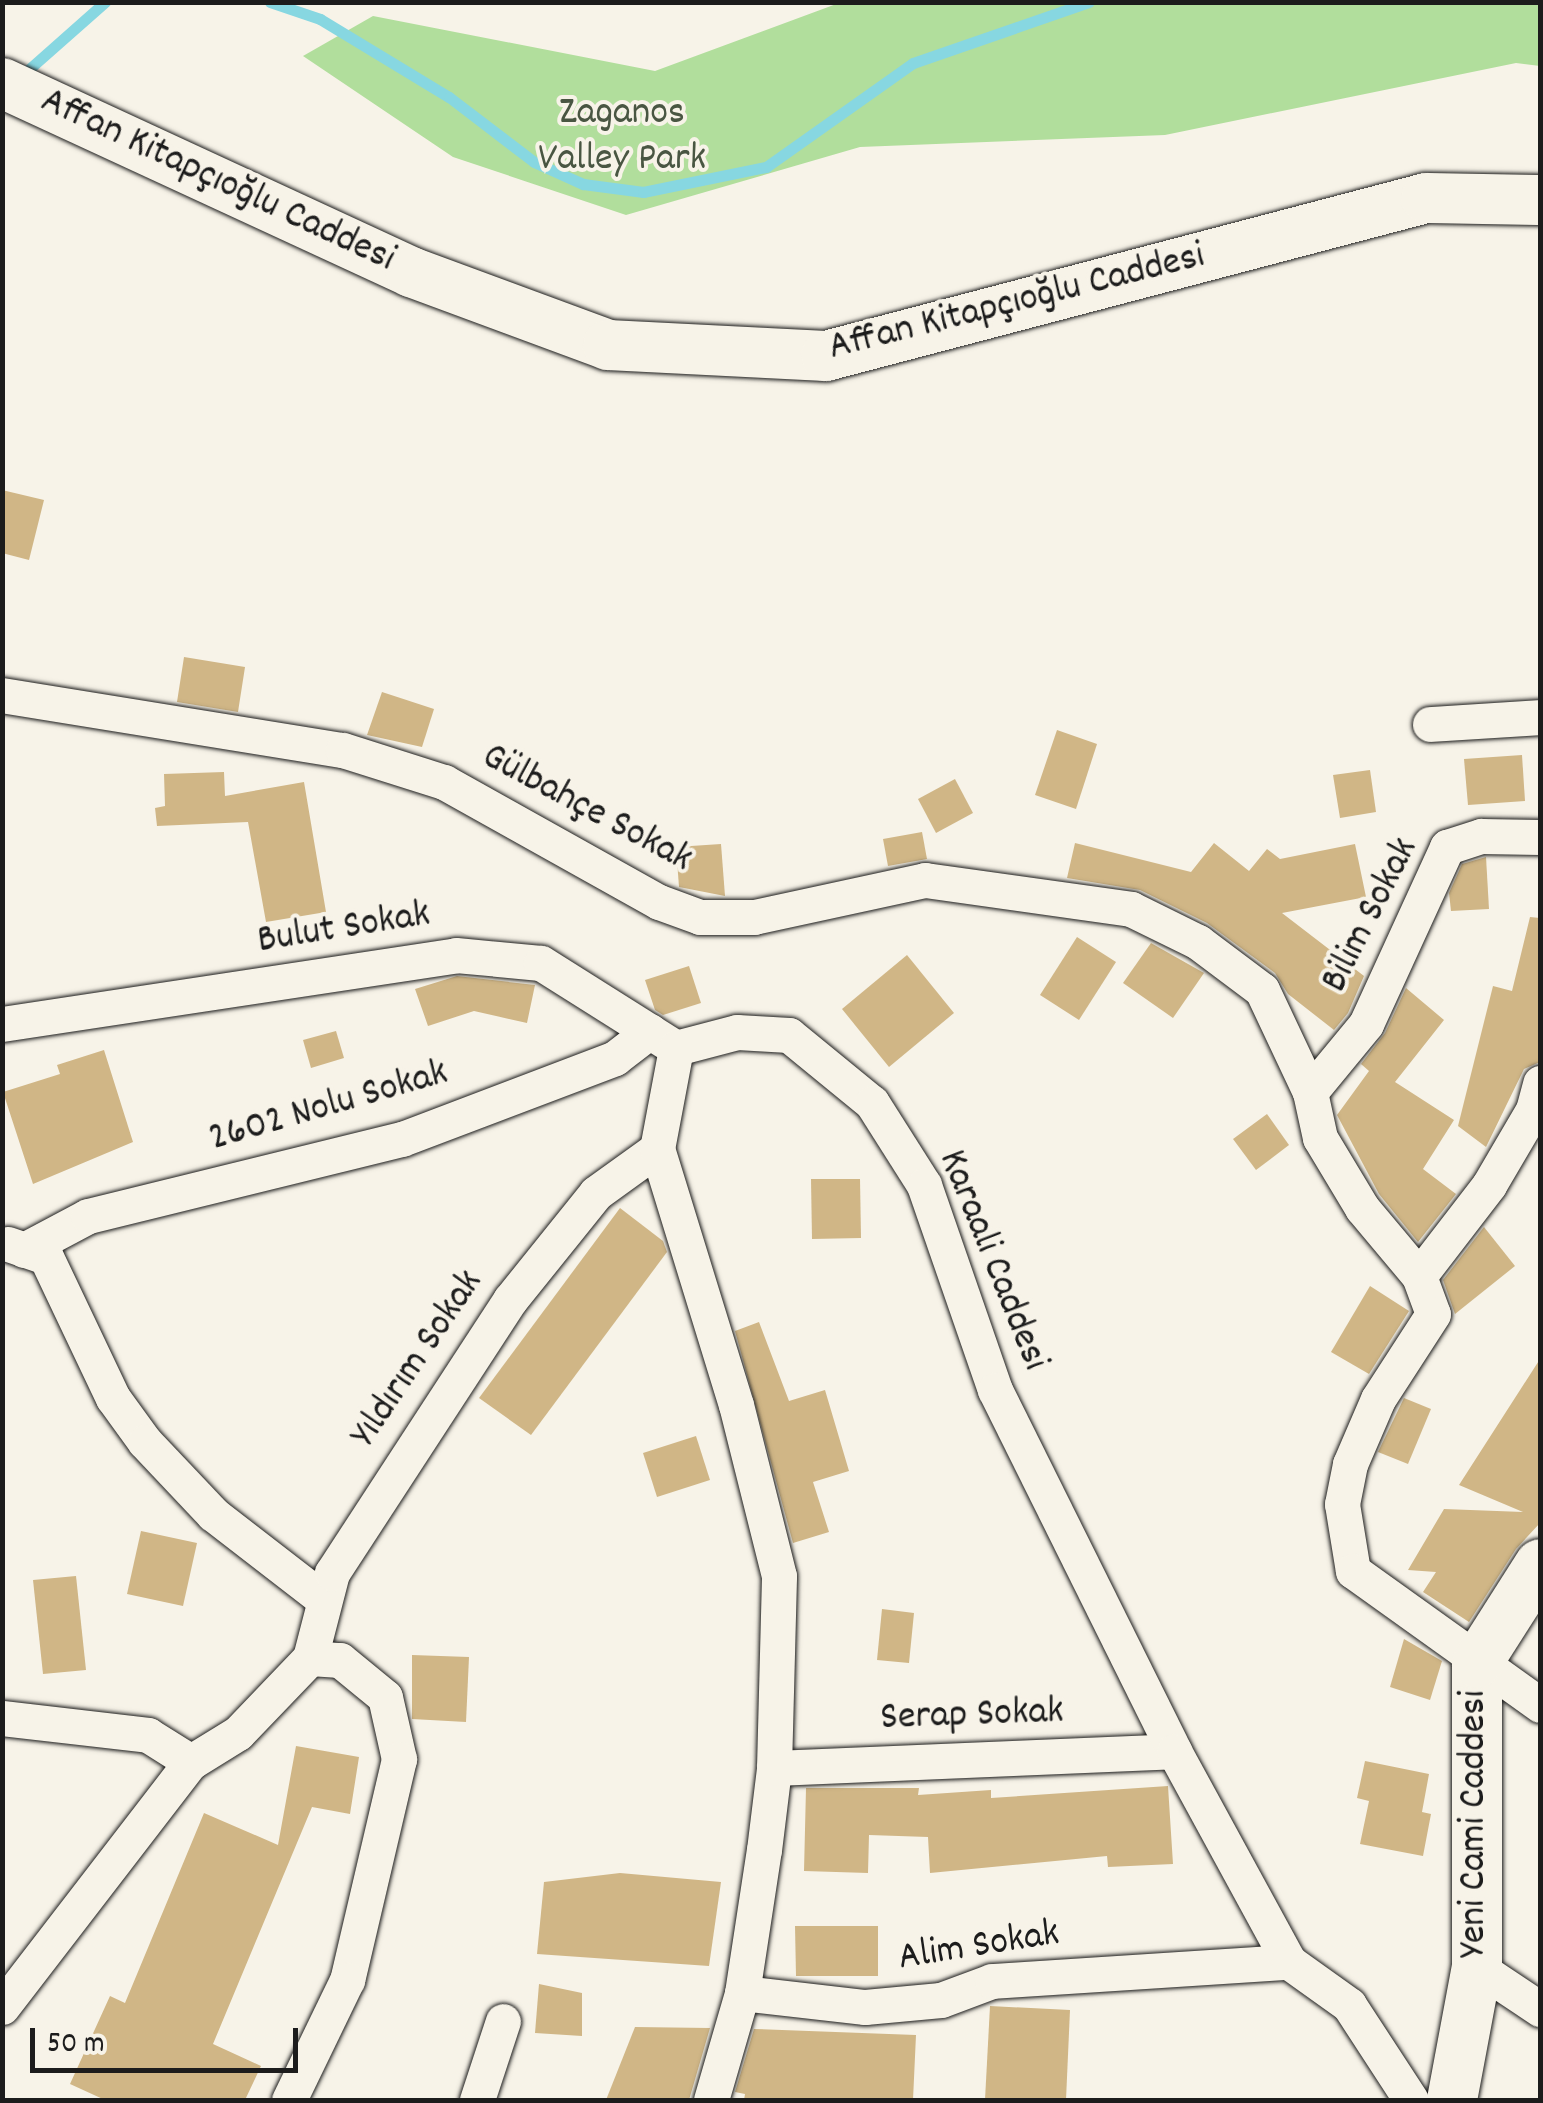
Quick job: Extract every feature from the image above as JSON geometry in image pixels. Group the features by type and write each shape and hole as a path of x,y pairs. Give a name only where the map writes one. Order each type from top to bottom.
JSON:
{"street":[{"name":"Affan Kitapçıoğlu Caddesi","path":"2,83 75,120 412,272 608,344 647,347 826,356 1426,198 1540,200"},
{"name":"Gülbahçe Sokak","path":"2,695 360,755 444,782 659,902 700,917 754,917 925,880 1131,909 1198,942 1262,990 1310,1092 1320,1138 1362,1208 1418,1276 1433,1314 1378,1399 1350,1464 1344,1536 1353,1571 1477,1663"},
{"path":"1430,724 1540,717"},
{"name":"Bilim Sokak","path":"1310,1092 1366,1024 1447,847 1481,836 1540,837"},
{"name":"Bulut Sokak","path":"2,1024 456,955 541,963 663,1040"},
{"name":"Karaali Caddesi","path":"663,1040 738,1032 789,1035 872,1103 924,1184 995,1390 1174,1750 1290,1962 1348,2005 1411,2100"},
{"path":"663,1040 657,1149 736,1405 779,1576 774,1768 742,1993 711,2100"},
{"name":"2602 Nolu Sokak","path":"13,1247 88,1216 402,1139 663,1040"},
{"path":"1418,1276 1489,1185 1533,1110 1540,1083"},
{"name":"Yıldırım Sokak","path":"310,1658 323,1599 370,1508 510,1300 596,1193 657,1149"},
{"path":"13,1247 46,1257 113,1398 145,1442 212,1514 323,1599"},
{"name":"Yeni Cami Caddesi","path":"1452,2100 1478,1967 1477,1663 1540,1564"},
{"path":"2,2008 191,1762 238,1732 310,1658 340,1660 385,1697 399,1759 347,1980 290,2100"},
{"path":"1477,1663 1540,1705"},
{"path":"2,1718 148,1735 191,1762"},
{"name":"Serap Sokak","path":"774,1768 1174,1750"},
{"name":"Alim Sokak","path":"742,1993 866,2007 941,2000 992,1980 1290,1962"},
{"path":"1478,1967 1540,2009"},
{"path":"476,2100 504,2021"}],"green space":[{"name":"Zaganos Valley Park","path":"839,3 1540,3 1540,66 1516,63 1165,135 860,147 626,215 453,157 303,56 373,16 655,71"}],"building":[{"path":"2,490 44,500 29,560 2,553"},
{"path":"184,657 245,667 238,712 177,702"},
{"path":"382,692 434,709 422,747 367,735"},
{"path":"1057,730 1097,744 1076,809 1035,795"},
{"path":"1522,755 1525,801 1468,805 1464,759"},
{"path":"1370,770 1376,812 1340,818 1333,775"},
{"path":"224,772 225,796 304,782 326,912 266,922 248,822 157,826 155,808 165,806 164,774"},
{"path":"955,779 973,813 936,833 918,799"},
{"path":"922,832 927,859 888,866 883,839"},
{"path":"1075,843 1191,872 1214,843 1249,871 1267,849 1280,859 1355,844 1366,897 1282,913 1364,976 1348,1013 1334,1030 1288,994 1275,973 1207,923 1140,890 1067,878"},
{"path":"721,844 725,896 679,887 676,847"},
{"path":"1486,857 1489,909 1451,911 1449,893 1462,864"},
{"path":"1530,917 1540,918 1540,1062 1524,1069 1486,1147 1458,1126 1493,986 1512,991"},
{"path":"1077,937 1116,962 1079,1020 1040,995"},
{"path":"1151,943 1204,973 1173,1018 1123,983"},
{"path":"907,955 954,1013 889,1067 842,1009"},
{"path":"689,966 701,1003 663,1015 655,1010 645,980"},
{"path":"457,976 535,985 527,1023 474,1011 428,1026 415,989"},
{"path":"1406,988 1444,1020 1395,1082 1454,1120 1423,1169 1456,1194 1418,1242 1379,1194 1337,1115 1369,1071 1361,1064 1385,1033"},
{"path":"336,1031 344,1058 311,1068 303,1040"},
{"path":"104,1050 133,1142 33,1184 3,1092 60,1074 57,1065"},
{"path":"1267,1114 1289,1145 1256,1170 1233,1139"},
{"path":"811,1179 860,1179 861,1238 812,1239"},
{"path":"620,1208 663,1241 667,1252 531,1435 479,1398"},
{"path":"1484,1227 1515,1266 1455,1314 1443,1280"},
{"path":"1370,1286 1409,1311 1369,1374 1331,1352"},
{"path":"759,1322 789,1401 825,1390 849,1471 813,1482 829,1532 793,1543 735,1331"},
{"path":"1540,1359 1540,1523 1516,1549 1469,1622 1423,1592 1436,1572 1408,1570 1444,1509 1523,1512 1459,1485"},
{"path":"1404,1398 1431,1409 1408,1464 1378,1452"},
{"path":"696,1436 710,1480 657,1497 643,1453"},
{"path":"141,1531 197,1543 183,1606 127,1594"},
{"path":"76,1576 86,1670 43,1674 33,1580"},
{"path":"882,1609 914,1613 909,1663 877,1660"},
{"path":"1404,1639 1442,1661 1430,1700 1390,1687"},
{"path":"412,1655 469,1657 466,1722 412,1719"},
{"path":"296,1746 359,1757 350,1814 312,1807 213,2044 261,2066 245,2100 105,2100 70,2084 110,1996 125,2003 204,1813 278,1845"},
{"path":"1365,1761 1429,1774 1422,1812 1431,1814 1423,1856 1360,1844 1369,1801 1357,1798"},
{"path":"1168,1786 1173,1864 1108,1867 1107,1856 930,1873 928,1837 869,1835 868,1873 804,1871 806,1788 919,1788 918,1795 991,1790 991,1798"},
{"path":"620,1873 721,1882 709,1966 537,1954 544,1882"},
{"path":"795,1926 878,1926 878,1976 796,1976"},
{"path":"539,1984 582,1993 582,2036 535,2033"},
{"path":"990,2006 1070,2010 1066,2100 985,2100"},
{"path":"635,2027 710,2028 689,2100 606,2100"},
{"path":"754,2029 916,2035 913,2100 744,2100 745,2094 735,2092"}],"waterway":[{"path":"19,78 105,2"},
{"path":"270,2 320,19 449,97 534,162 583,184 643,192 766,167 913,63 1089,2"}]}
